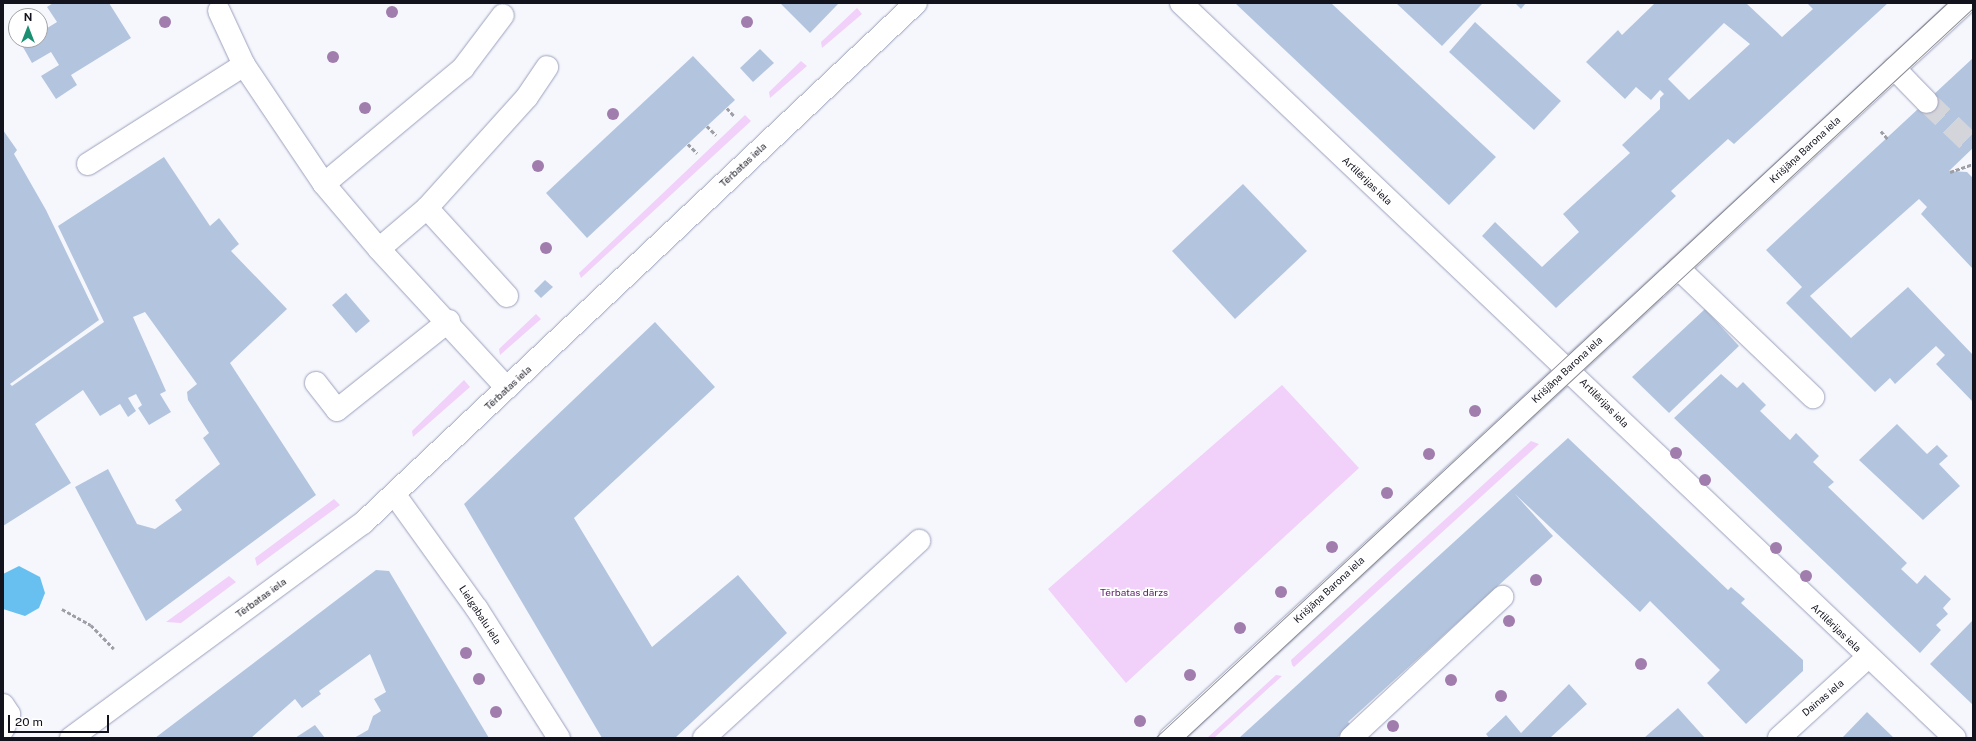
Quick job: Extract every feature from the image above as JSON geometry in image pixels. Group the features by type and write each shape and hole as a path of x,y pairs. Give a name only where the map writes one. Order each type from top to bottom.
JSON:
{"street":[{"name":"Tērbatas iela","path":"71,738 363,523 395,495 916,3"},
{"name":"Artilērijas iela","path":"1181,3 1569,368 1867,658 1955,738"},
{"name":"Krišjāņa Barona iela","path":"1170,738 1965,3"},
{"path":"219,11 244,65 324,184 379,249 449,321 507,388"},
{"path":"324,184 463,68 503,15"},
{"path":"88,164 244,65"},
{"path":"379,249 428,208 528,97 547,67"},
{"path":"1894,68 1928,102"},
{"path":"428,208 507,296"},
{"path":"1678,268 1813,397"},
{"path":"316,383 337,410 449,321"},
{"name":"Lielgabalu iela","path":"395,495 477,609 559,738"},
{"path":"704,738 919,541"},
{"path":"1351,738 1502,597"},
{"name":"Dainas iela","path":"1779,738 1867,658"},
{"path":"3,705 9,714 3,730 8,738"}],"path":[{"path":"726,108 735,117"},
{"path":"707,126 716,135"},
{"path":"1881,131 1888,139"},
{"path":"688,144 697,153"},
{"path":"1950,172 1973,164"},
{"path":"62,609 91,625 114,649"}],"green space":[{"path":"857,8 862,14 822,48 821,42"},
{"path":"801,61 807,66 770,98 769,92"},
{"path":"745,115 751,121 581,278 579,273"},
{"path":"536,314 541,319 500,355 499,349"},
{"path":"464,380 470,387 413,437 412,431"},
{"name":"Tērbatas dārzs","path":"1282,385 1359,468 1126,683 1048,589"},
{"path":"1531,441 1539,444 1294,667 1292,665 1291,660"},
{"path":"334,499 340,505 257,566 255,558"},
{"path":"229,576 236,582 181,623 166,622"},
{"path":"1276,675 1282,676 1214,738 1207,738"}],"water":[{"path":"19,566 40,577 45,593 39,608 25,616 3,609 3,574"}],"building":[{"path":"53,3 109,3 131,38 71,75 77,85 56,99 41,76 59,65 51,52 32,63 24,48 48,48 48,28 57,22 47,7"},
{"path":"780,3 839,3 810,33"},
{"path":"1235,3 1331,3 1496,157 1449,205"},
{"path":"1396,3 1481,3 1482,4 1442,46"},
{"path":"1515,3 1526,3 1521,9"},
{"path":"1655,3 1746,3 1782,37 1813,9 1807,3 1888,3 1734,144 1728,139 1671,191 1676,196 1556,308 1482,236 1495,222 1542,267 1579,232 1563,214 1630,153 1622,145 1660,109 1660,98 1664,94 1660,90 1651,100 1636,87 1625,99 1586,62 1618,30 1622,35","holes":["1724,23 1750,44 1689,100 1668,79"]},
{"path":"1475,22 1561,101 1534,130 1449,52"},
{"path":"760,49 774,63 753,82 740,68"},
{"path":"693,56 735,100 587,238 546,193"},
{"path":"1973,58 1973,148 1949,171 1967,172 1973,178 1973,269 1921,214 1927,207 1919,199 1810,296 1851,338 1908,287 1973,355 1973,402 1936,364 1945,355 1936,346 1895,384 1890,378 1875,392 1786,303 1802,287 1766,250"},
{"path":"3,130 17,150 14,154 46,210 99,320 10,384 12,386 104,322 58,226 164,157 210,226 219,218 239,244 231,251 287,309 230,363 316,495 146,621 75,487 108,469 137,524 155,529 182,510 175,500 220,464 203,438 209,433 188,400 187,392 197,384 145,312 133,317 166,391 160,394 171,412 149,425 138,408 142,405 136,394 128,398 136,411 128,417 120,404 100,416 83,390 35,424 71,483 3,526"},
{"path":"1243,184 1307,251 1235,319 1172,251"},
{"path":"545,280 553,287 541,298 534,291"},
{"path":"346,293 370,321 356,333 332,305"},
{"path":"1705,309 1739,346 1669,413 1632,377"},
{"path":"655,322 715,387 574,518 652,647 738,575 787,633 675,738 602,738 464,504"},
{"path":"1721,374 1737,388 1743,382 1766,405 1760,411 1790,440 1796,433 1819,456 1813,462 1834,482 1828,487 1907,563 1901,569 1917,584 1925,575 1951,599 1943,608 1948,614 1936,625 1941,630 1920,653 1674,418"},
{"path":"1897,424 1927,454 1937,445 1948,456 1939,464 1960,486 1923,520 1859,460"},
{"path":"1568,438 1728,590 1731,587 1745,599 1741,603 1803,660 1803,671 1746,724 1707,683 1720,670 1650,601 1640,612 1515,494 1553,536 1348,722 1351,725 1337,738 1239,738"},
{"path":"376,570 389,571 489,738 354,738 368,730 373,716 381,711 374,699 386,692 370,654 319,691 321,694 302,708 295,699 251,738 155,738"},
{"path":"1973,620 1973,705 1930,664"},
{"path":"1569,684 1587,704 1550,738 1489,738 1486,734 1506,715 1521,733"},
{"path":"1678,708 1705,738 1644,738"},
{"path":"1867,712 1894,738 1842,738"},
{"path":"315,725 325,738 295,738"}],"tunnel":[{"path":"1927,102 1973,146"}],"tram line":[{"path":"1155,738 1947,3"},
{"path":"1185,738 1973,8"}]}
